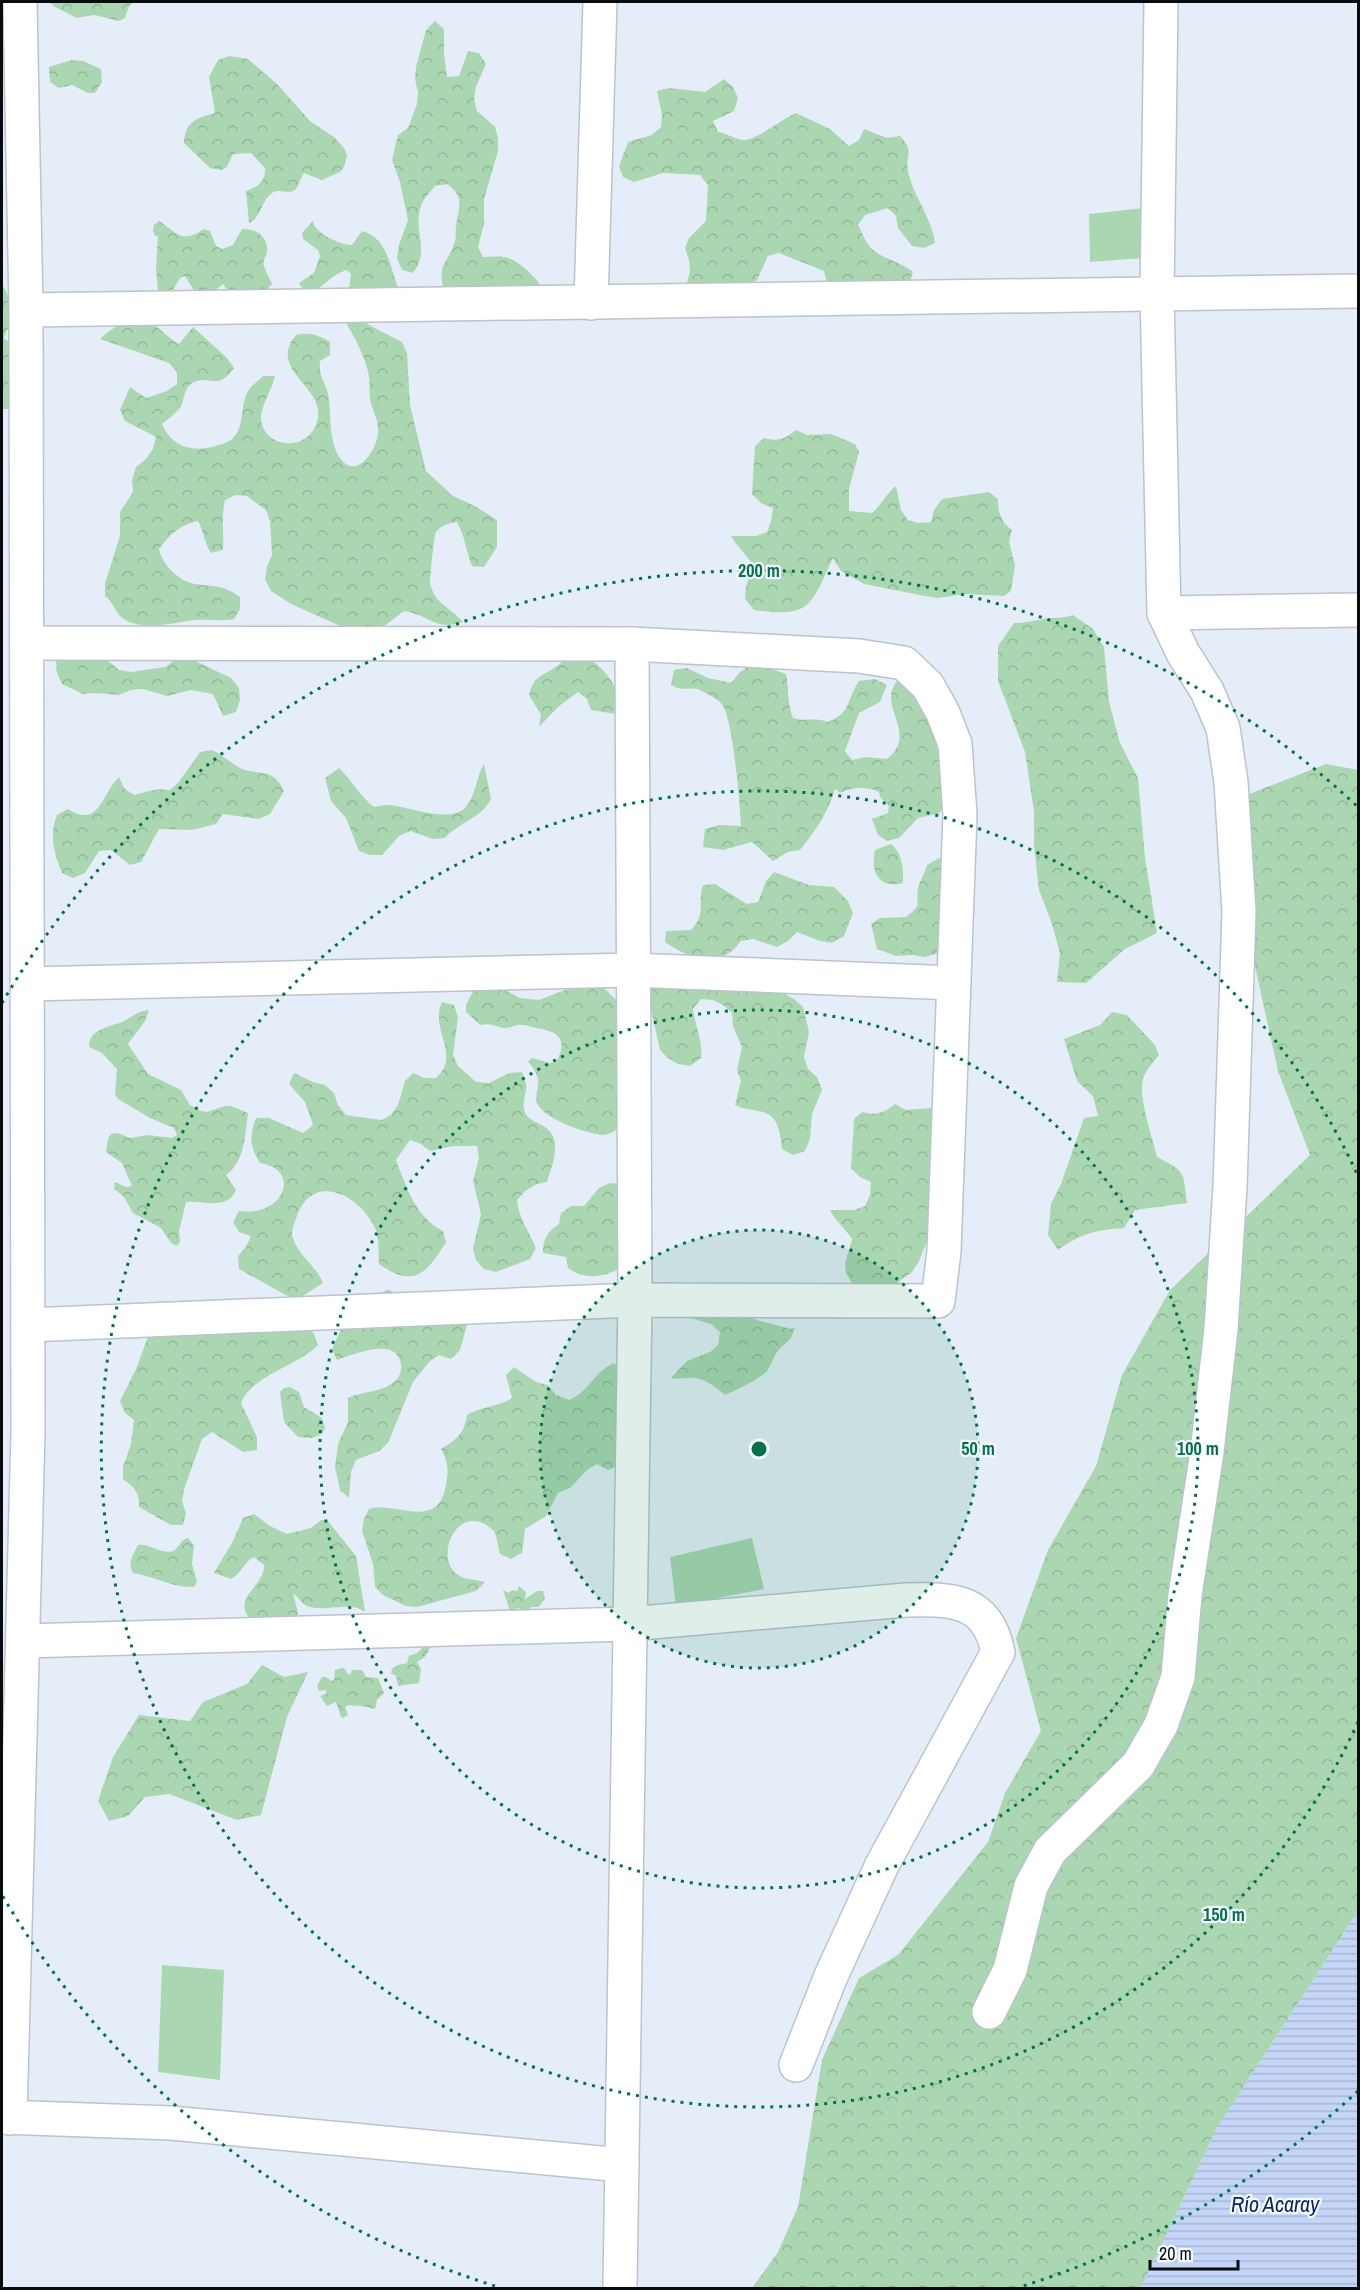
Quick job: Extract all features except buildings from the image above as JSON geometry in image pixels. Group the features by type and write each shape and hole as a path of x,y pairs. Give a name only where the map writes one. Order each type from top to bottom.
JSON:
{"street":[{"path":"20,2 12,96 26,310 14,432 27,643 14,762 27,984 14,1108 28,1325 15,1433 22,1641 11,1771 6,2118 171,2123 622,2165"},
{"path":"591,303 600,2"},
{"path":"989,2012 1010,1970 1031,1886 1050,1851 1138,1765 1161,1725 1178,1677 1185,1595 1207,1452 1221,1329 1230,1187 1239,912 1231,782 1222,728 1206,691 1183,653 1164,613 1157,294 1161,2"},
{"path":"26,310 1359,291"},
{"path":"1164,613 1359,610"},
{"path":"27,643 632,644 859,656 904,663 928,686 955,744 960,815 944,1251 938,1301 635,1300 28,1325"},
{"path":"620,2289 635,1300 632,644"},
{"path":"27,984 632,970 954,983"},
{"path":"22,1641 629,1624 895,1601 936,1600 962,1604 974,1610 986,1621 994,1634 998,1652 882,1865 831,1976 796,2065"}],"green space":[{"path":"49,2 134,2 129,6 125,18 119,21 94,15 77,18"},
{"path":"435,21 444,29 447,77 459,76 468,51 479,53 486,64 476,87 474,99 477,111 495,127 498,151 484,199 484,224 478,247 483,257 504,257 515,261 531,273 542,288 465,302 443,287 442,268 455,242 459,207 459,198 447,184 435,186 422,203 418,223 421,256 413,273 402,270 397,258 408,220 400,182 392,160 398,135 408,128 417,104 416,67 426,30"},
{"path":"229,56 248,59 277,84 311,122 334,137 347,155 340,172 322,180 304,173 295,190 272,193 265,200 253,221 249,223 246,191 260,183 264,177 265,168 251,153 233,154 227,167 222,170 210,168 184,143 187,130 193,122 215,113 209,77 218,60"},
{"path":"72,60 83,61 101,69 102,82 95,93 88,93 72,85 59,88 50,82 49,67"},
{"path":"724,79 733,87 738,98 734,111 713,121 718,132 738,139 747,140 761,134 796,113 830,129 849,146 859,140 864,129 887,138 900,136 905,141 908,150 907,165 910,180 930,225 935,243 924,248 912,246 898,228 896,216 888,208 865,215 858,225 868,245 874,251 913,272 909,284 832,293 824,271 779,253 768,256 757,280 726,298 690,295 687,283 690,271 689,260 685,248 689,238 706,221 708,185 700,175 663,173 634,182 623,177 619,166 628,142 652,135 661,127 662,115 657,91 669,88 705,92"},
{"path":"1171,205 1172,256 1090,262 1089,214"},
{"path":"314,220 313,224 320,232 341,243 352,245 362,231 371,235 387,254 398,288 349,290 351,274 346,270 335,275 313,293 302,288 299,283 314,273 320,256 318,250 303,239 302,233"},
{"path":"159,221 180,236 190,236 204,229 210,231 216,246 222,249 233,245 242,229 257,232 266,242 267,252 264,264 272,284 260,293 234,300 223,284 213,292 195,292 185,276 180,278 170,295 158,292 156,268 158,236 155,236 153,231 154,225"},
{"path":"2,284 13,310 12,319 4,338 12,345 23,401 7,409 2,409"},
{"path":"349,310 369,325 402,342 407,353 410,405 426,471 453,496 497,520 497,547 484,567 472,566 457,522 443,526 436,532 430,583 438,600 463,622 454,625 439,624 404,611 383,627 372,630 347,629 291,604 271,591 265,579 272,555 270,521 266,510 247,496 236,495 225,500 223,550 211,553 198,521 176,531 159,549 167,566 177,576 195,584 223,588 240,597 240,609 234,619 196,620 156,625 127,621 119,615 105,596 105,584 120,536 120,512 133,492 132,480 136,467 153,449 156,437 125,421 120,410 130,387 146,398 167,391 177,384 177,372 169,363 100,339 125,322 146,320 179,344 193,327 226,357 234,368 228,375 218,381 204,380 192,383 187,388 180,408 162,424 176,442 182,446 197,449 226,443 233,438 241,422 247,393 263,376 275,376 263,407 261,419 266,433 279,442 287,443 295,443 309,436 314,429 318,415 316,402 293,371 288,360 288,349 296,335 301,334 318,336 330,342 330,355 320,361 320,367 328,394 332,437 340,458 352,466 359,465 369,455 376,441 378,430 370,399 367,369 359,347 345,321"},
{"path":"796,430 807,435 831,434 855,444 859,452 849,489 849,511 872,513 896,486 901,510 908,520 918,523 931,522 934,510 942,499 989,492 998,499 1001,517 1012,530 1009,542 1015,565 1011,591 1004,596 965,594 938,598 925,596 864,584 841,571 833,558 819,588 807,605 788,612 754,610 745,599 753,565 731,536 756,536 767,532 773,508 761,503 752,494 755,446 764,438 781,439"},
{"path":"1073,615 1093,629 1104,647 1109,702 1120,743 1138,778 1145,858 1157,933 1125,949 1086,983 1057,982 1060,953 1039,890 1034,846 1034,812 1025,752 998,681 998,646 1014,623"},
{"path":"583,653 610,679 617,695 616,714 591,710 587,699 578,692 558,707 539,727 541,715 529,695 533,684 567,658"},
{"path":"100,654 119,670 131,672 165,667 175,660 187,657 231,678 239,688 240,700 236,712 223,716 213,694 191,690 167,696 143,689 131,690 119,695 83,694 62,684 57,673 56,661 63,655"},
{"path":"754,663 786,674 791,713 793,718 798,719 828,722 836,718 845,710 859,681 875,679 887,685 880,702 859,713 845,751 852,760 866,757 887,759 897,748 900,737 891,694 895,684 906,673 936,731 945,794 940,813 918,818 899,838 887,841 878,835 872,819 888,813 889,806 880,797 879,792 860,788 840,793 835,789 829,806 800,850 788,852 773,861 752,842 723,850 703,847 705,829 719,825 741,826 732,742 729,724 721,703 697,689 682,689 671,685 674,670 687,668 708,678 731,683 740,672"},
{"path":"212,750 245,770 272,776 280,784 284,791 270,814 259,819 223,814 216,824 192,830 159,829 141,862 130,865 111,850 99,851 85,873 73,878 62,873 54,844 53,830 57,815 68,809 87,815 93,812 99,807 119,777 124,788 134,795 158,789 170,790 179,782 200,752"},
{"path":"484,764 491,799 481,812 445,838 433,839 410,831 399,836 382,855 370,855 359,851 346,818 331,801 325,778 339,768 374,807 391,805 442,815 460,812 466,807"},
{"path":"1326,764 1358,770 1358,1911 1217,2128 1141,2288 752,2288 778,2252 798,2207 822,2060 859,1978 898,1955 988,1842 1005,1793 1041,1731 1016,1638 1048,1550 1096,1466 1122,1375 1170,1290 1310,1155 1278,1071 1238,889 1239,798"},
{"path":"891,844 900,857 903,883 888,884 882,881 875,872 875,850"},
{"path":"939,858 949,864 939,953 925,957 896,956 877,949 871,924 880,918 906,917 915,909 918,904 918,888 927,865"},
{"path":"774,872 809,885 834,887 848,901 853,913 844,936 832,943 797,932 777,947 753,939 741,941 733,950 715,959 685,954 665,942 666,931 691,930 696,924 700,913 703,885 715,884 747,904 758,902 766,881"},
{"path":"651,981 773,987 803,1007 809,1032 804,1057 808,1069 817,1077 822,1090 812,1114 810,1139 805,1151 793,1155 782,1149 777,1125 770,1116 735,1105 741,1081 737,1070 742,1047 733,1026 732,1013 723,1005 713,1000 701,999 693,1009 701,1045 701,1058 690,1066 678,1064 660,1050 652,1014 646,1003"},
{"path":"591,982 605,989 618,1002 620,1120 615,1131 604,1135 586,1132 549,1116 536,1101 537,1075 528,1062 532,1058 550,1063 556,1062 560,1054 561,1042 555,1034 524,1025 506,1028 480,1025 466,1012 466,1005 474,989 498,986 520,998 539,1000 565,990 580,988"},
{"path":"442,1002 454,1005 458,1017 453,1055 458,1066 476,1082 489,1083 509,1073 522,1072 526,1082 524,1106 526,1115 548,1129 555,1142 554,1158 547,1182 530,1188 517,1200 522,1219 536,1248 530,1259 496,1272 484,1269 476,1260 473,1249 481,1214 473,1181 479,1158 477,1146 453,1146 430,1151 410,1140 396,1160 419,1210 443,1231 446,1242 426,1269 411,1276 391,1272 379,1264 378,1237 368,1216 348,1198 325,1191 314,1194 304,1202 292,1234 297,1247 316,1270 323,1283 303,1296 291,1298 239,1269 238,1256 246,1247 251,1236 239,1232 233,1222 239,1211 254,1211 276,1201 282,1192 284,1183 281,1174 273,1167 260,1163 254,1152 252,1131 256,1118 269,1118 303,1133 313,1125 305,1102 289,1084 294,1073 325,1085 334,1093 338,1105 346,1115 381,1120 391,1115 398,1105 405,1081 413,1073 424,1078 436,1078 443,1069 446,1051 439,1022"},
{"path":"149,1010 145,1021 128,1044 148,1074 181,1090 190,1105 201,1111 207,1112 231,1106 248,1113 241,1155 226,1175 236,1190 227,1200 221,1202 186,1202 179,1231 180,1242 177,1246 171,1243 161,1228 133,1213 124,1197 114,1189 115,1182 126,1187 132,1186 122,1163 106,1152 111,1134 118,1133 130,1138 148,1135 172,1138 177,1135 174,1128 150,1118 118,1099 115,1094 117,1069 102,1053 89,1047 92,1036 96,1032"},
{"path":"1112,1012 1127,1015 1155,1045 1159,1055 1148,1069 1142,1082 1143,1103 1157,1157 1173,1166 1181,1174 1185,1184 1187,1203 1135,1210 1124,1228 1090,1233 1058,1250 1048,1235 1051,1204 1061,1184 1084,1118 1098,1116 1093,1096 1077,1081 1064,1039 1100,1025"},
{"path":"895,1104 906,1110 930,1108 954,1118 943,1203 919,1261 912,1272 891,1287 852,1283 845,1266 852,1239 830,1210 854,1210 865,1206 870,1195 871,1182 860,1177 851,1168 854,1119 862,1112 880,1113"},
{"path":"610,1183 622,1184 624,1266 603,1275 582,1275 568,1268 566,1257 543,1253 545,1240 551,1230 559,1224 561,1213 571,1206 584,1206 599,1188"},
{"path":"388,1290 440,1307 467,1325 460,1350 451,1359 439,1355 429,1362 413,1382 388,1443 379,1451 356,1460 351,1472 349,1498 340,1490 335,1467 338,1444 348,1422 348,1398 391,1384 399,1376 401,1365 398,1356 384,1349 363,1351 337,1360 332,1349 342,1327 377,1295"},
{"path":"719,1302 754,1319 791,1329 795,1327 790,1338 777,1352 764,1374 725,1395 703,1380 671,1378 687,1361 710,1352 718,1345 720,1332 711,1324 688,1317"},
{"path":"305,1325 314,1334 318,1345 255,1385 241,1403 257,1437 257,1450 243,1452 212,1432 202,1439 184,1489 182,1501 186,1513 183,1525 171,1525 139,1507 136,1491 123,1479 123,1467 131,1444 134,1420 125,1413 120,1401 136,1369 149,1334"},
{"path":"614,1363 624,1373 619,1466 608,1470 597,1464 587,1470 570,1488 558,1493 546,1516 525,1529 522,1553 511,1559 500,1554 495,1533 488,1526 471,1521 462,1524 450,1541 449,1562 453,1571 462,1577 485,1582 476,1591 417,1607 406,1606 383,1595 375,1587 373,1564 362,1531 369,1509 415,1512 434,1507 442,1499 447,1480 447,1466 441,1449 459,1435 467,1415 512,1398 506,1375 514,1367 536,1382 548,1385 556,1395 569,1400 582,1392 602,1371"},
{"path":"290,1387 299,1392 304,1407 322,1418 325,1428 322,1434 312,1438 298,1437 284,1422 280,1392"},
{"path":"254,1514 270,1526 287,1534 311,1528 321,1520 327,1520 356,1556 365,1612 352,1607 314,1608 303,1604 293,1593 298,1613 295,1619 255,1622 244,1607 249,1594 263,1573 264,1565 254,1557 231,1579 214,1573 233,1541 243,1518"},
{"path":"188,1538 194,1545 192,1564 197,1582 194,1587 178,1586 133,1573 131,1562 138,1545 169,1552 175,1550 183,1540"},
{"path":"752,1538 764,1589 676,1606 670,1557"},
{"path":"519,1586 526,1592 525,1599 537,1591 543,1591 545,1598 539,1607 531,1607 528,1612 522,1612 519,1608 510,1611 503,1590 509,1593 512,1590 517,1591"},
{"path":"422,1644 432,1644 425,1657 417,1662 421,1669 419,1683 398,1686 396,1676 391,1673 393,1668 407,1663 409,1656 417,1653 422,1648"},
{"path":"262,1665 284,1677 308,1672 287,1717 261,1815 237,1820 169,1794 145,1797 128,1816 109,1821 98,1801 113,1757 139,1715 190,1721 203,1702 247,1684"},
{"path":"344,1668 350,1675 352,1670 362,1670 366,1677 378,1678 384,1693 377,1700 374,1709 349,1705 345,1707 348,1715 343,1718 336,1702 327,1706 320,1696 327,1693 325,1690 319,1691 317,1686 322,1677 334,1680 335,1670"},
{"path":"162,1965 224,1970 220,2080 158,2072"}],"water":[{"name":"Río Acaray","path":"1358,1911 1358,2288 1141,2288 1217,2128"}]}
